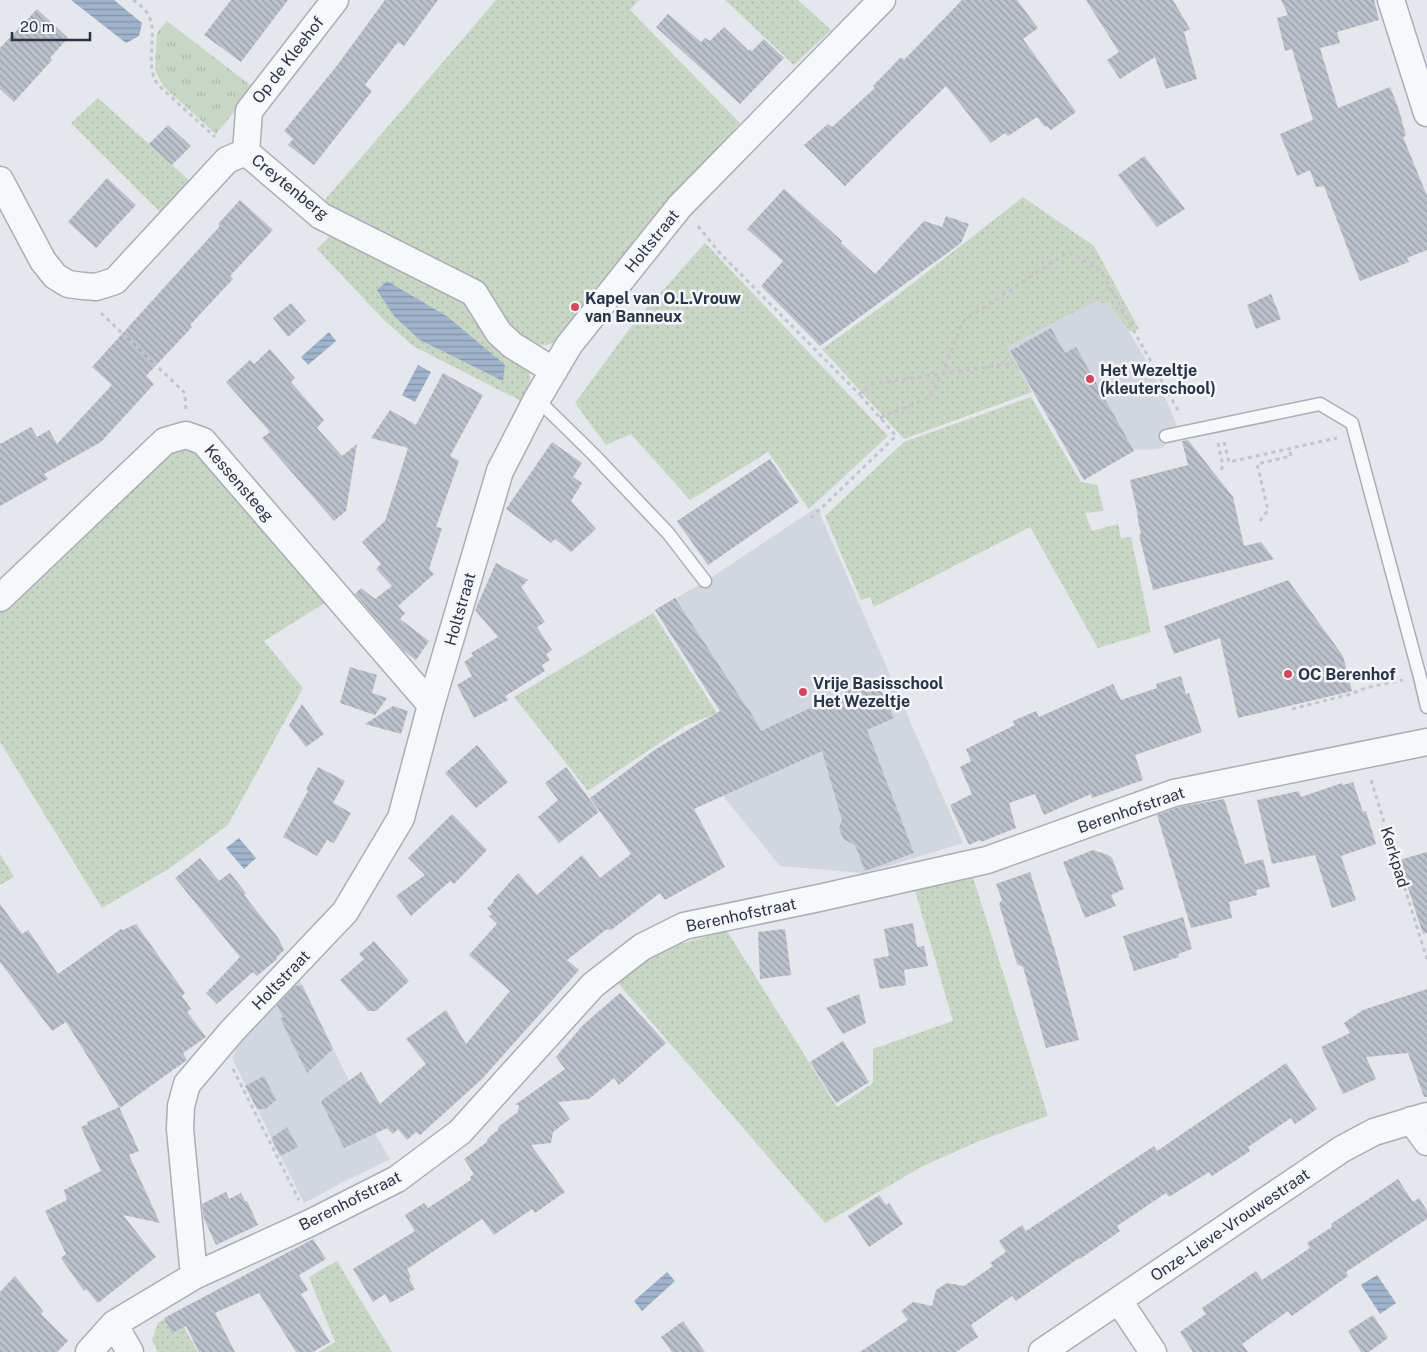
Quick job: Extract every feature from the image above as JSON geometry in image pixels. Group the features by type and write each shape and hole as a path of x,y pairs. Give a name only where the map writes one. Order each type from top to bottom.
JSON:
{"street":[{"name":"Op de Kleehof","path":"240,155 249,111 335,0"},
{"name":"Holtstraat","path":"194,1276 180,1129 181,1106 187,1084 220,1044 345,912 401,818 431,705 500,471 537,399 569,345 680,206 882,0"},
{"path":"1391,0 1427,113"},
{"name":"Creytenberg","path":"0,180 43,261 55,276 68,284 96,287 115,281 228,160 240,155 321,216 474,293 499,333 512,344 554,371"},
{"name":"Kessensteeg","path":"0,598 165,441 186,435 203,441 431,705"},
{"name":"Berenhofstraat","path":"89,1352 114,1324 194,1276 310,1223 397,1179 460,1132 592,985 642,947 684,926 986,860 1174,793 1427,742"},
{"path":"1419,1118 1427,1142"},
{"name":"Onze-Lieve-Vrouwestraat","path":"1042,1352 1119,1302 1342,1150 1374,1132 1419,1118"},
{"path":"1119,1302 1152,1352"},
{"path":"114,1324 130,1352"}],"lane":[{"path":"537,399 668,533 706,581"},
{"path":"1166,436 1320,404 1352,423 1427,707"}],"path":[{"path":"133,0 146,11 152,22 152,77 158,85 222,143 240,155"},
{"path":"680,206 718,251 859,394 896,436 811,518"},
{"path":"880,418 930,397 963,321 1068,252 1100,270 1176,404 1188,431"},
{"path":"83,286 86,298 185,393 186,435"},
{"path":"859,394 872,384 1014,363"},
{"path":"1220,424 1228,462 1354,434"},
{"path":"1219,447 1223,466 1220,472"},
{"path":"1260,521 1268,510 1257,464 1291,456 1289,448"},
{"path":"1292,709 1351,694 1365,688 1420,677"},
{"name":"Kerkpad","path":"1363,755 1427,959"},
{"path":"220,1044 310,1223"}],"shaded area":[{"name":"Het Wezeltje (kleuterschool)","path":"1095,300 1109,304 1125,325 1149,365 1177,426 1163,448 1133,449 1084,480 1007,347"},
{"name":"Vrije Basisschool Het Wezeltje","path":"817,507 963,843 865,873 780,866 723,796 693,730 723,715 655,610 706,581"},
{"path":"299,978 375,1134 390,1159 304,1203 232,1058 241,1038"}],"green space":[{"path":"496,0 639,0 630,10 740,123 561,336 548,345 535,344 510,331 341,216 324,201"},
{"path":"725,0 798,0 831,30 794,65"},
{"path":"167,21 254,88 216,134 163,86 155,70 157,33"},
{"path":"98,98 191,182 161,213 71,123"},
{"path":"1023,197 1094,246 1139,329 1130,332 1109,304 1095,301 1007,347 1032,392 904,439 822,349 899,294"},
{"path":"332,234 468,303 527,367 530,381 529,389 523,402 413,346 384,320 317,249"},
{"path":"705,243 888,436 809,509 768,452 690,500 631,434 606,445 575,403 633,324"},
{"path":"1031,397 1081,482 1097,485 1104,511 1085,513 1092,531 1118,524 1121,538 1131,537 1151,632 1098,648 1030,527 874,607 870,597 861,600 825,516 904,442"},
{"path":"183,446 198,452 328,601 264,641 303,688 228,825 170,868 102,908 0,742 0,611 49,569 173,448"},
{"path":"653,613 717,713 685,726 588,791 514,697"},
{"path":"0,854 14,877 0,885"},
{"path":"972,874 1048,1116 979,1141 923,1166 825,1223 617,982 649,958 672,946 727,931 837,1107 873,1083 873,1049 953,1021 915,890"},
{"path":"337,1261 392,1352 319,1352 335,1342 309,1277"},
{"path":"176,1313 198,1352 158,1352 152,1340 158,1323"}],"water":[{"path":"71,0 114,0 142,23 139,36 126,43"},
{"path":"387,281 448,317 505,365 503,381 420,340 394,316 377,290"},
{"path":"329,332 336,341 308,365 301,357"},
{"path":"418,365 431,372 415,402 402,395"},
{"path":"239,838 256,858 244,869 226,848"},
{"path":"667,1272 675,1281 642,1311 634,1301"},
{"path":"1377,1275 1396,1303 1380,1314 1361,1285"}],"building":[{"path":"231,0 288,0 241,62 204,35"},
{"path":"385,0 438,0 404,46 398,42 365,85 372,91 314,165 288,145 293,139 284,131 339,63"},
{"path":"962,0 1017,0 1038,28 1023,39 1076,112 1051,130 1047,126 1045,127 1037,117 1008,136 1005,133 991,143 946,86 845,186 804,145 828,124 832,127 875,88 873,86 901,57 904,60"},
{"path":"1086,0 1173,0 1190,29 1184,32 1197,79 1166,89 1155,57 1120,79 1107,60 1119,52"},
{"path":"1281,0 1374,0 1379,20 1337,32 1340,43 1320,48 1338,108 1390,87 1406,136 1403,137 1427,196 1427,250 1407,258 1409,262 1360,281 1324,186 1316,187 1310,170 1297,176 1280,134 1313,120 1292,49 1285,51 1277,18 1288,15"},
{"path":"37,9 68,38 50,58 52,60 14,102 0,89 0,48"},
{"path":"668,14 701,42 705,38 710,41 724,27 749,51 750,49 752,51 764,39 784,58 740,104 656,27"},
{"path":"168,125 191,146 172,165 149,144"},
{"path":"1144,156 1185,209 1157,227 1118,175"},
{"path":"107,178 136,205 96,248 68,222"},
{"path":"784,189 842,241 841,243 875,274 924,221 942,227 946,216 969,224 961,243 820,346 761,286 783,261 747,229"},
{"path":"240,200 273,230 230,276 233,279 190,325 192,327 146,376 154,384 101,442 44,474 48,479 0,506 0,444 31,427 37,437 49,430 57,444 112,385 92,367 220,226 218,224"},
{"path":"1271,294 1281,319 1256,329 1247,305"},
{"path":"291,303 306,321 288,337 273,318"},
{"path":"1051,328 1065,353 1076,347 1134,451 1084,480 1010,351"},
{"path":"270,349 295,378 291,382 324,420 317,428 342,456 357,444 346,511 334,521 262,438 270,432 226,382 250,360 254,364"},
{"path":"443,373 483,395 450,456 459,461 436,527 442,528 429,569 434,574 398,606 405,613 400,619 429,641 416,660 403,650 355,594 361,588 375,599 392,586 376,569 381,564 362,542 385,521 408,448 371,438 390,410 416,425"},
{"path":"1188,440 1233,497 1244,546 1261,542 1274,559 1153,590 1139,535 1141,534 1130,480 1188,465 1182,441"},
{"path":"552,442 582,463 573,477 582,483 571,501 596,529 571,552 555,539 551,543 506,509"},
{"path":"770,459 799,502 708,565 677,521"},
{"path":"496,563 528,580 521,587 545,622 537,627 552,650 546,654 550,660 542,665 545,671 505,696 508,700 474,718 457,685 472,676 464,662 473,656 471,653 498,637 475,610"},
{"name":"OC Berenhof","path":"1288,580 1343,656 1352,691 1238,718 1220,638 1174,654 1164,626"},
{"path":"675,598 748,708 761,731 875,678 894,718 867,730 914,853 865,871 855,845 843,839 839,828 842,820 822,751 694,809 725,867 665,900 660,893 611,930 607,929 567,960 579,970 482,1079 420,1135 416,1132 407,1140 398,1129 393,1134 387,1128 344,1148 321,1101 361,1072 380,1104 426,1064 406,1039 446,1010 466,1044 510,991 469,955 497,924 489,916 492,914 487,908 493,901 518,873 537,895 582,855 600,878 631,854 590,798 656,749 720,711 655,610"},
{"path":"350,667 377,675 372,693 387,698 375,715 340,703"},
{"path":"1181,676 1186,694 1189,693 1202,732 1135,755 1143,780 1092,798 1091,794 1044,815 1035,794 1009,803 1016,828 969,845 950,805 972,794 960,767 971,761 966,749 1015,725 1013,721 1036,711 1039,717 1113,684 1121,700 1157,688 1156,684"},
{"path":"302,704 324,734 306,747 289,725"},
{"path":"393,706 408,711 401,734 365,724"},
{"path":"477,745 508,782 476,808 445,773"},
{"path":"318,767 345,781 333,803 351,813 334,843 327,840 317,856 283,837 308,791 306,789"},
{"path":"566,767 599,812 559,843 538,817 558,800 545,783"},
{"path":"1353,782 1363,812 1366,811 1376,844 1341,856 1356,900 1332,908 1315,855 1272,864 1257,800 1299,791 1301,797 1342,783 1343,785"},
{"path":"1224,799 1245,864 1263,859 1270,887 1256,890 1257,895 1229,902 1232,918 1191,928 1157,815 1179,807"},
{"path":"452,814 487,850 454,884 450,881 411,916 396,896 425,875 408,858"},
{"path":"1093,850 1112,858 1124,889 1111,895 1116,906 1085,918 1063,862"},
{"path":"1427,852 1427,933 1423,934 1399,860"},
{"path":"200,858 219,881 230,873 246,893 244,895 279,939 284,950 277,959 257,976 253,972 217,1004 206,993 240,957 175,878"},
{"path":"1030,872 1056,954 1079,1040 1046,1048 1023,967 1017,964 999,904 1002,900 996,884"},
{"path":"0,904 22,934 28,930 58,974 121,929 123,930 136,924 185,993 182,996 191,1009 187,1012 206,1037 183,1053 187,1060 120,1108 66,1022 52,1031 0,962"},
{"path":"1183,917 1192,949 1178,954 1179,957 1134,971 1123,936"},
{"path":"913,923 917,947 924,946 928,966 904,970 906,985 880,989 873,959 889,956 884,929"},
{"path":"785,929 791,975 760,979 758,932"},
{"path":"374,941 409,981 376,1011 368,1011 340,980 364,959 359,954"},
{"path":"302,985 333,1049 307,1073 280,1018 283,1017 277,1005 295,986"},
{"path":"1427,989 1427,1097 1424,1097 1408,1053 1366,1057 1376,1079 1343,1094 1321,1047 1350,1033 1344,1023 1363,1010"},
{"path":"620,993 666,1043 619,1085 614,1078 589,1099 558,1102 570,1119 553,1132 551,1143 531,1145 565,1192 535,1213 532,1209 494,1235 482,1219 407,1269 411,1277 409,1279 415,1289 390,1303 385,1294 373,1302 353,1269 415,1231 405,1215 424,1203 428,1208 471,1180 470,1177 474,1174 464,1159 487,1142 488,1138 498,1130 499,1126 518,1112 519,1105 515,1105 565,1069 556,1057 583,1025"},
{"path":"859,994 866,1023 843,1034 826,1008"},
{"path":"843,1041 869,1082 836,1103 810,1062"},
{"path":"1286,1063 1317,1109 1295,1124 1291,1118 1248,1147 1250,1151 1212,1176 1209,1172 1169,1197 1166,1193 1117,1226 1120,1231 1080,1259 1016,1301 1012,1296 971,1325 978,1337 956,1352 860,1352 908,1320 901,1311 913,1302 932,1306 936,1290 947,1283 964,1286 993,1266 990,1263 1006,1252 999,1241 1022,1225 1026,1231 1154,1146 1157,1151"},
{"path":"264,1076 276,1100 266,1109 257,1109 245,1086"},
{"path":"119,1107 139,1151 129,1155 160,1223 123,1215 156,1257 98,1303 86,1289 84,1291 61,1258 66,1254 45,1211 67,1200 64,1190 101,1171 81,1127 88,1124 87,1122"},
{"path":"287,1127 298,1147 280,1156 271,1138"},
{"path":"1398,1179 1413,1202 1419,1198 1427,1211 1427,1219 1346,1272 1348,1276 1292,1316 1288,1311 1242,1344 1248,1352 1193,1352 1180,1332 1206,1314 1202,1308 1256,1271 1262,1280 1310,1248 1307,1243 1332,1227 1331,1224"},
{"path":"226,1192 229,1199 241,1193 245,1201 247,1201 258,1225 216,1245 204,1219 202,1204"},
{"path":"879,1195 886,1205 889,1203 903,1224 869,1247 848,1216"},
{"path":"313,1239 326,1259 299,1275 308,1290 301,1294 330,1342 313,1352 296,1352 259,1293 215,1313 235,1352 199,1352 186,1326 172,1333 164,1318"},
{"path":"15,1276 43,1311 41,1314 68,1341 57,1352 0,1352 0,1292"},
{"path":"1373,1315 1388,1338 1369,1352 1361,1352 1348,1331"},
{"path":"683,1321 705,1352 672,1352 661,1337"}],"place":[{"name":"Kapel van O.L.Vrouw van Banneux","path":"575,307"},
{"name":"Het Wezeltje (kleuterschool)","path":"1090,379"},
{"name":"OC Berenhof","path":"1288,674"},
{"name":"Vrije Basisschool Het Wezeltje","path":"803,692"}]}
